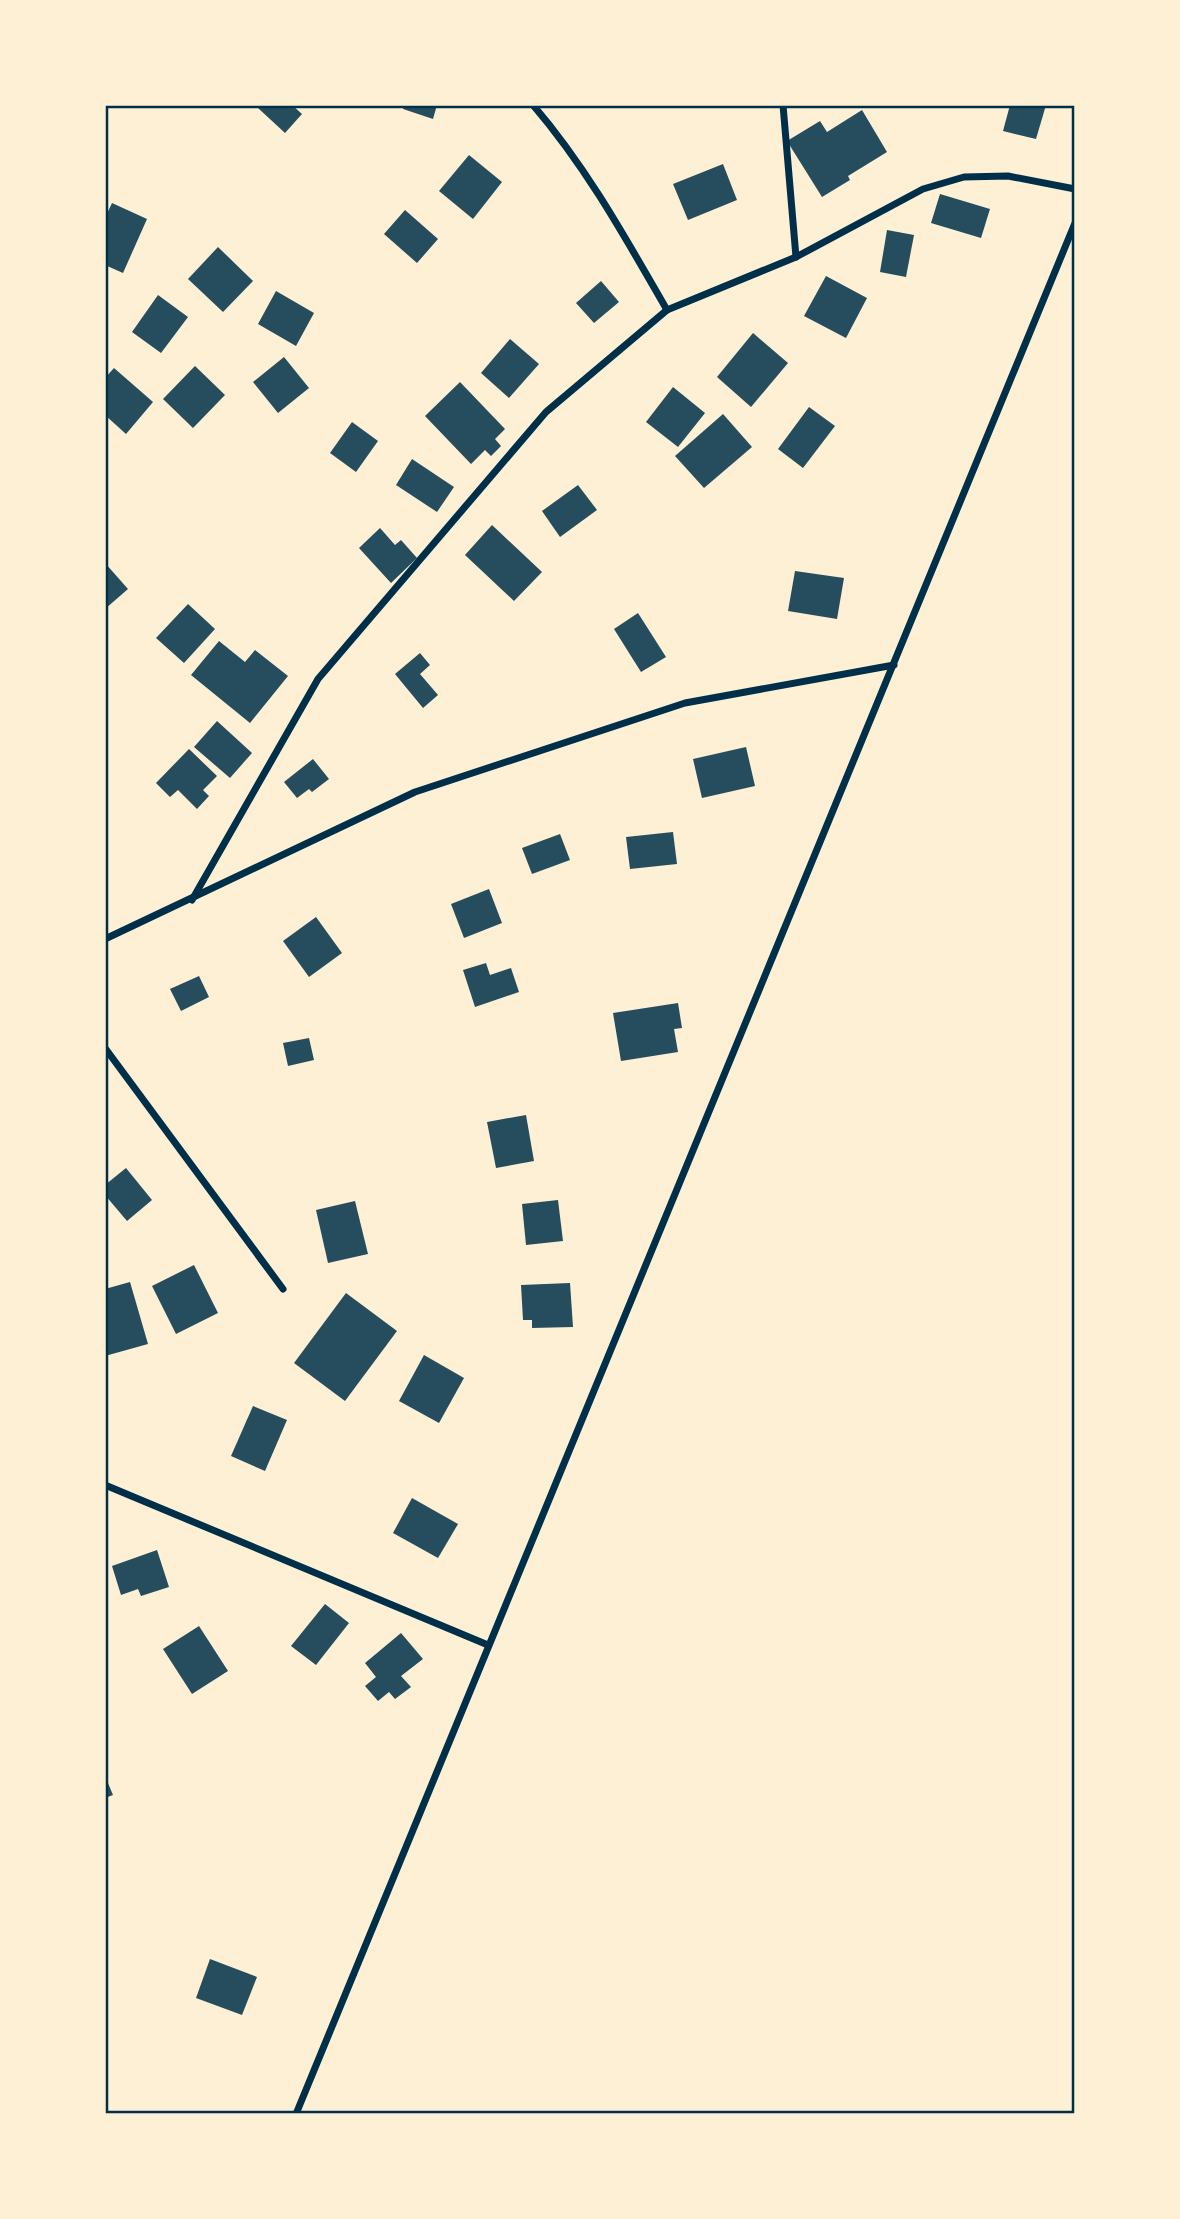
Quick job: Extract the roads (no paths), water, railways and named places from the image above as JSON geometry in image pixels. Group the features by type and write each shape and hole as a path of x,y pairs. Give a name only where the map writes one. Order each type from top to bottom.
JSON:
{"street":[{"path":"533,105 564,141 596,188 667,310"},
{"path":"783,105 796,257"},
{"path":"192,900 318,679 546,412 667,310 796,257 923,189 964,177 1008,176 1075,189"},
{"path":"296,2114 1075,223"},
{"path":"105,939 415,792 685,703 894,665"},
{"path":"105,1048 283,1289"},
{"path":"105,1485 488,1645"}]}
